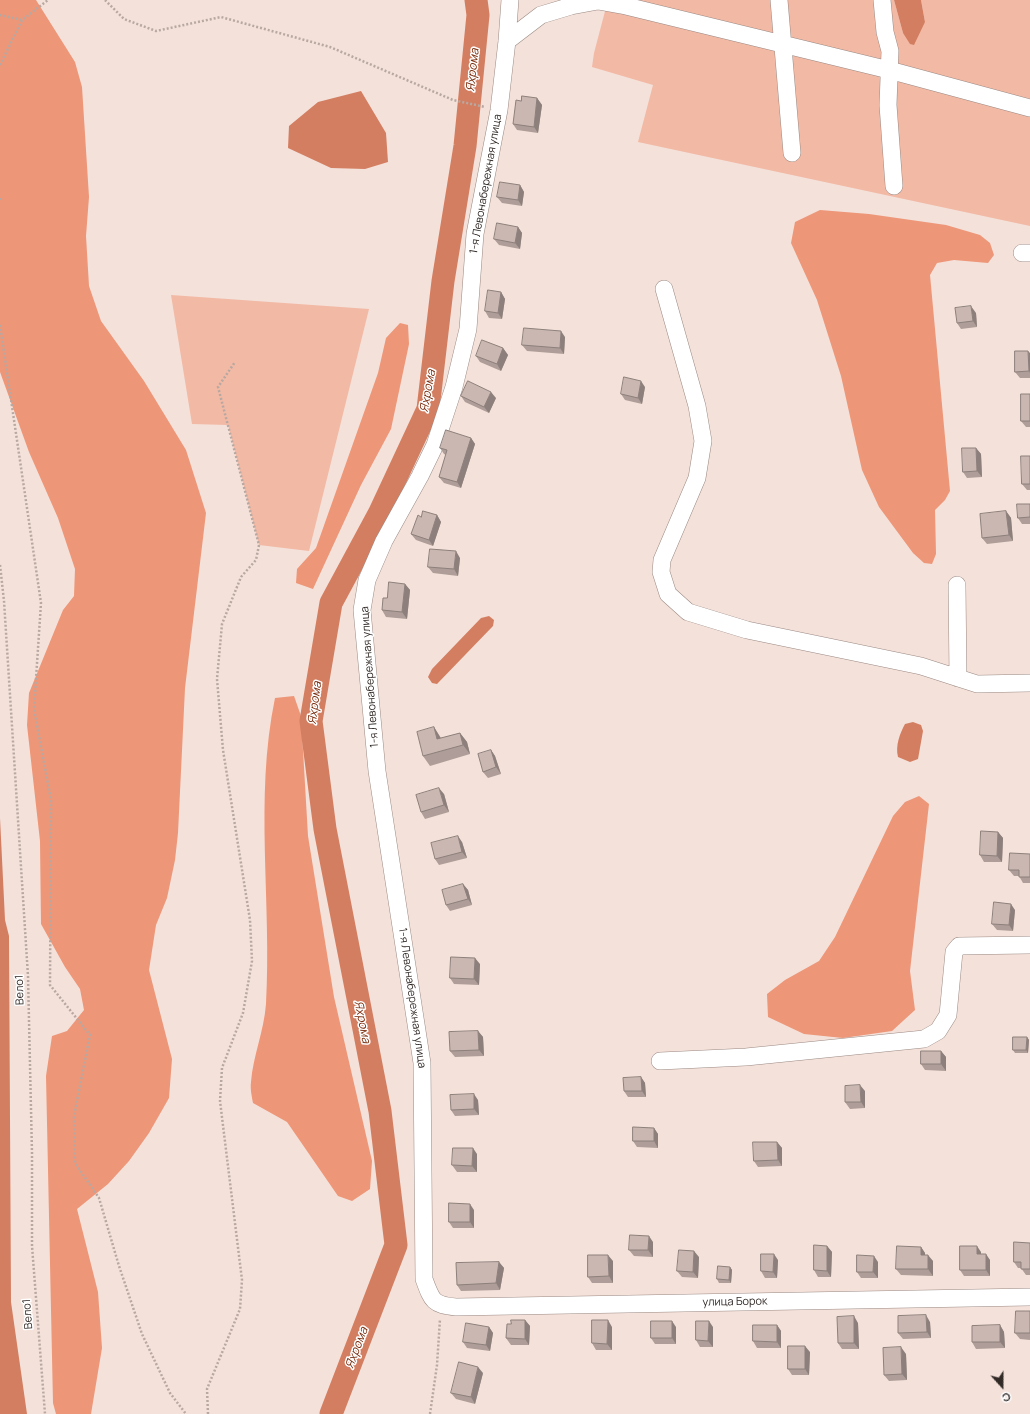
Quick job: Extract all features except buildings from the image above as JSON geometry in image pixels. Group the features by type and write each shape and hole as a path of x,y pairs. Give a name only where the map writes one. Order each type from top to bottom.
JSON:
{"street":[{"name":"1-я Левонабережная улица","path":"440,1305 430,1295 424,1279 422,1063 377,771 362,610 367,580 384,541 420,476 435,445 454,386 468,329 475,234 499,110 510,0"},
{"path":"779,0 792,153"},
{"path":"882,0 885,32 890,51 888,105 894,186"},
{"path":"507,41 541,15 571,6 598,1 890,70 1030,108"},
{"path":"664,288 697,406 703,441 697,478 662,560 660,572 668,594 688,612 747,630 921,666 977,684 1030,683"},
{"path":"957,585 958,678"},
{"path":"660,1061 746,1057 924,1039 938,1031 948,1015 954,952 959,946 1030,944"},
{"name":"улица Борок","path":"440,1305 472,1307 1030,1297"}],"path":[{"path":"0,65 22,20 48,0"},
{"path":"105,0 124,19 156,31 222,17 330,46 453,100 484,107"},
{"path":"0,15 22,20"},
{"path":"0,61 4,57"},
{"path":"0,325 41,603 34,709 51,800 50,985 90,1035 74,1116 75,1163 99,1198 119,1266 142,1334 170,1393 186,1414"},
{"path":"208,1414 207,1389 240,1309 242,1280 220,1100 222,1068 243,1013 252,961 250,920 223,750 217,679 222,624 241,577 256,560 259,545 218,387 235,362"},
{"name":"Вело1","path":"0,565 4,601 28,976 32,1153 32,1246 45,1414"},
{"path":"430,1414 437,1365 440,1305"}],"shaded area":[{"path":"0,0 36,0 75,62 82,87 89,197 86,236 89,286 101,321 144,381 186,450 206,513 185,688 178,833 175,860 167,898 156,925 149,970 172,1059 169,1098 149,1133 129,1161 108,1184 77,1209 98,1292 102,1348 91,1414 56,1414 53,1403 46,1076 52,1036 67,1031 84,1010 80,989 65,967 41,924 40,841 27,725 29,693 63,610 74,596 75,569 58,518 29,452 0,372"},
{"path":"608,0 894,0 903,33 925,22 921,0 1030,0 1030,226 638,142 653,85 592,67 594,53"},
{"path":"894,0 921,0 925,22 914,45 910,44 903,33"},
{"path":"361,91 386,133 388,162 365,169 331,168 288,148 289,126 318,102"},
{"path":"820,210 869,214 946,225 980,235 990,243 994,255 988,263 954,260 937,263 930,275 950,491 945,500 935,510 936,554 932,564 924,563 913,553 879,507 862,470 841,376 817,300 791,243 795,222"},
{"path":"171,295 369,309 309,551 259,545 228,425 192,424"},
{"path":"400,323 408,325 409,344 391,429 361,485 313,589 296,583 297,569 316,548 378,373 386,338"},
{"path":"489,616 494,620 493,626 437,684 432,683 428,677 432,669 481,618"},
{"path":"294,696 301,716 308,836 334,997 372,1161 370,1189 352,1201 338,1196 287,1122 253,1103 251,1090 252,1072 266,1004 267,927 265,812 269,736 275,698"},
{"path":"913,722 921,725 923,731 918,759 910,762 898,757 897,748 900,735 905,724"},
{"path":"919,796 929,804 910,971 915,1010 892,1031 843,1038 804,1034 768,1017 767,994 785,980 819,961 835,937 893,816 905,802"},
{"path":"0,818 5,920 9,936 11,1302 27,1414 0,1414"}],"waterway":[{"name":"Яхрома","path":"331,1414 396,1245 380,1111 325,829 311,721 331,603 379,514 428,409 443,281 465,146 478,15 476,0"}]}
